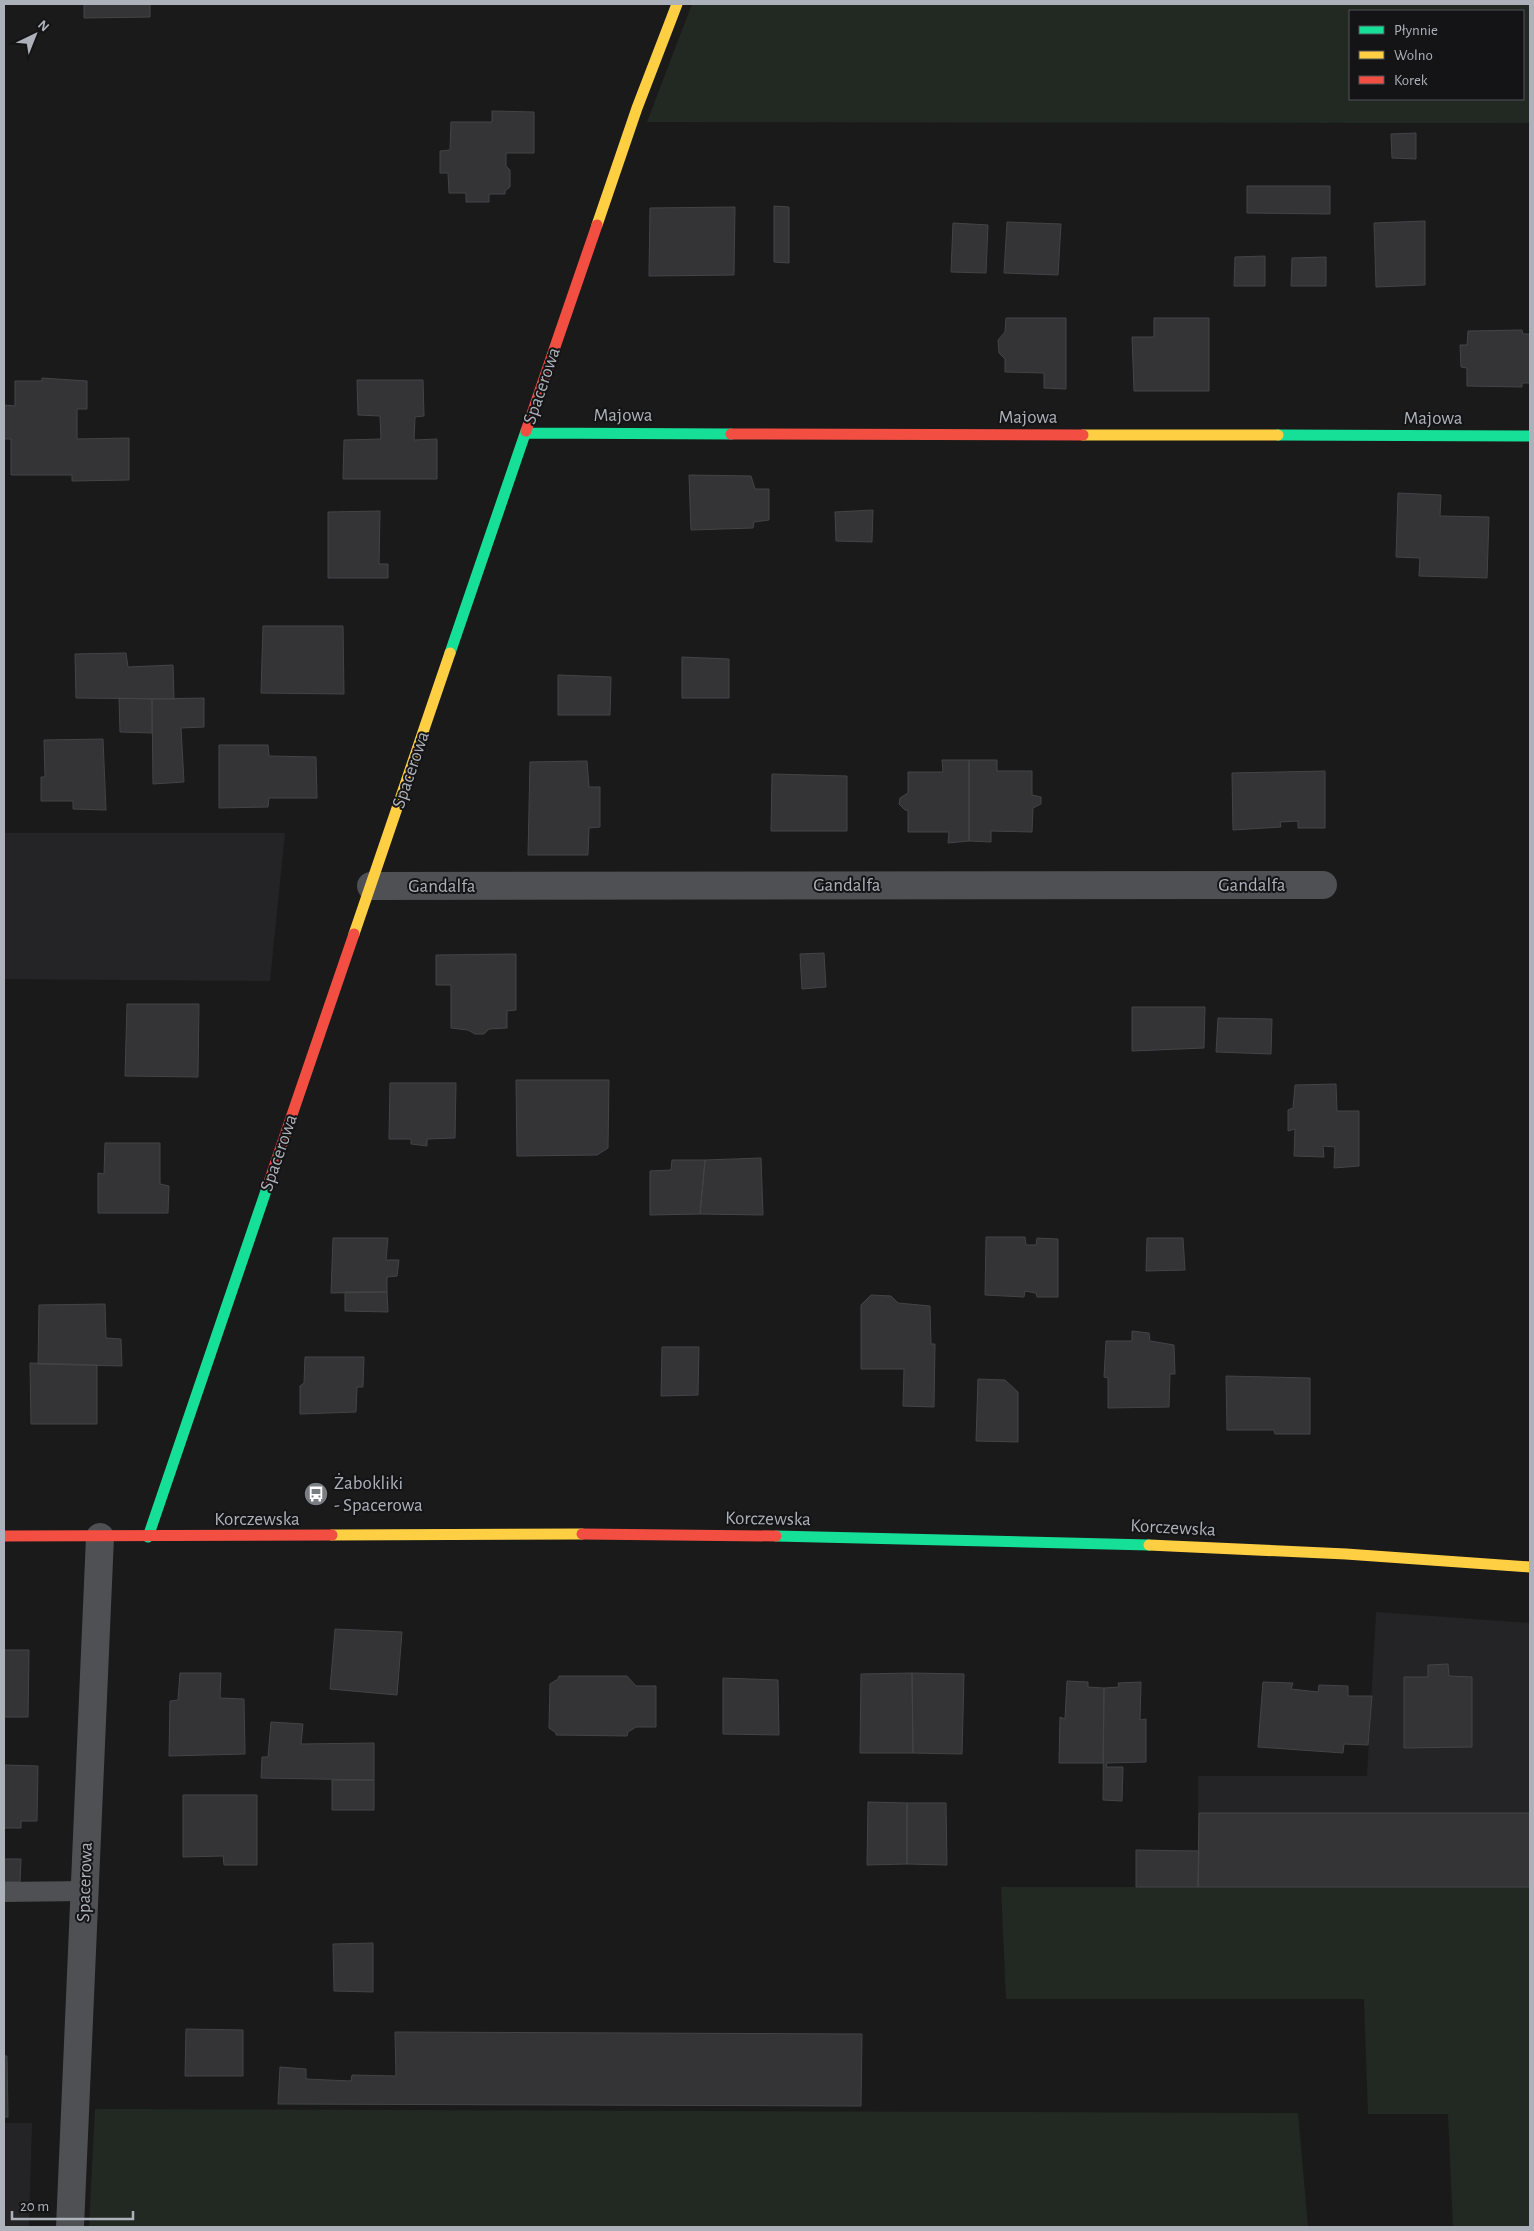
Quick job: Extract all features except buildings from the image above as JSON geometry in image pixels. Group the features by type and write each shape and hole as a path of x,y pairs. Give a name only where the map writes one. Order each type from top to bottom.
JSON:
{"street":[{"name":"Spacerowa","path":"148,1537 637,108 677,4"},
{"name":"Majowa","path":"526,433 1530,436"},
{"name":"Gandalfa","path":"371,886 1323,885"},
{"name":"Korczewska","path":"4,1536 650,1534 1106,1543 1346,1554 1530,1567"},
{"name":"Spacerowa","path":"70,2227 100,1537"}],"lane":[{"path":"4,1892 84,1891"}],"shaded area":[{"path":"692,4 1530,4 1530,123 647,122"},
{"path":"4,833 285,833 270,981 4,979"},
{"path":"1376,1612 1530,1623 1530,1887 1198,1887 1198,1776 1367,1776"},
{"path":"1001,1887 1530,1887 1530,2227 1453,2227 1448,2114 1368,2114 1364,1999 1006,1999"},
{"path":"95,2109 1298,2113 1308,2227 89,2227"},
{"path":"4,2123 32,2123 29,2227 4,2227"}],"traffic: fast":[{"path":"450,653 526,431"},
{"path":"526,433 731,434"},
{"path":"1278,435 1530,436"},
{"path":"148,1537 269,1182"},
{"path":"776,1536 1149,1545"}],"traffic: slow":[{"path":"597,225 637,108 677,4"},
{"path":"1083,435 1278,435"},
{"path":"354,934 450,653"},
{"path":"332,1535 582,1534"},
{"path":"1149,1545 1346,1554 1530,1567"}],"traffic: jam":[{"path":"526,431 597,225"},
{"path":"731,434 1083,435"},
{"path":"269,1182 354,934"},
{"path":"582,1534 776,1536"},
{"path":"4,1536 332,1535"}],"place":[{"name":"Żabokliki - Spacerowa","path":"316,1494"}]}
